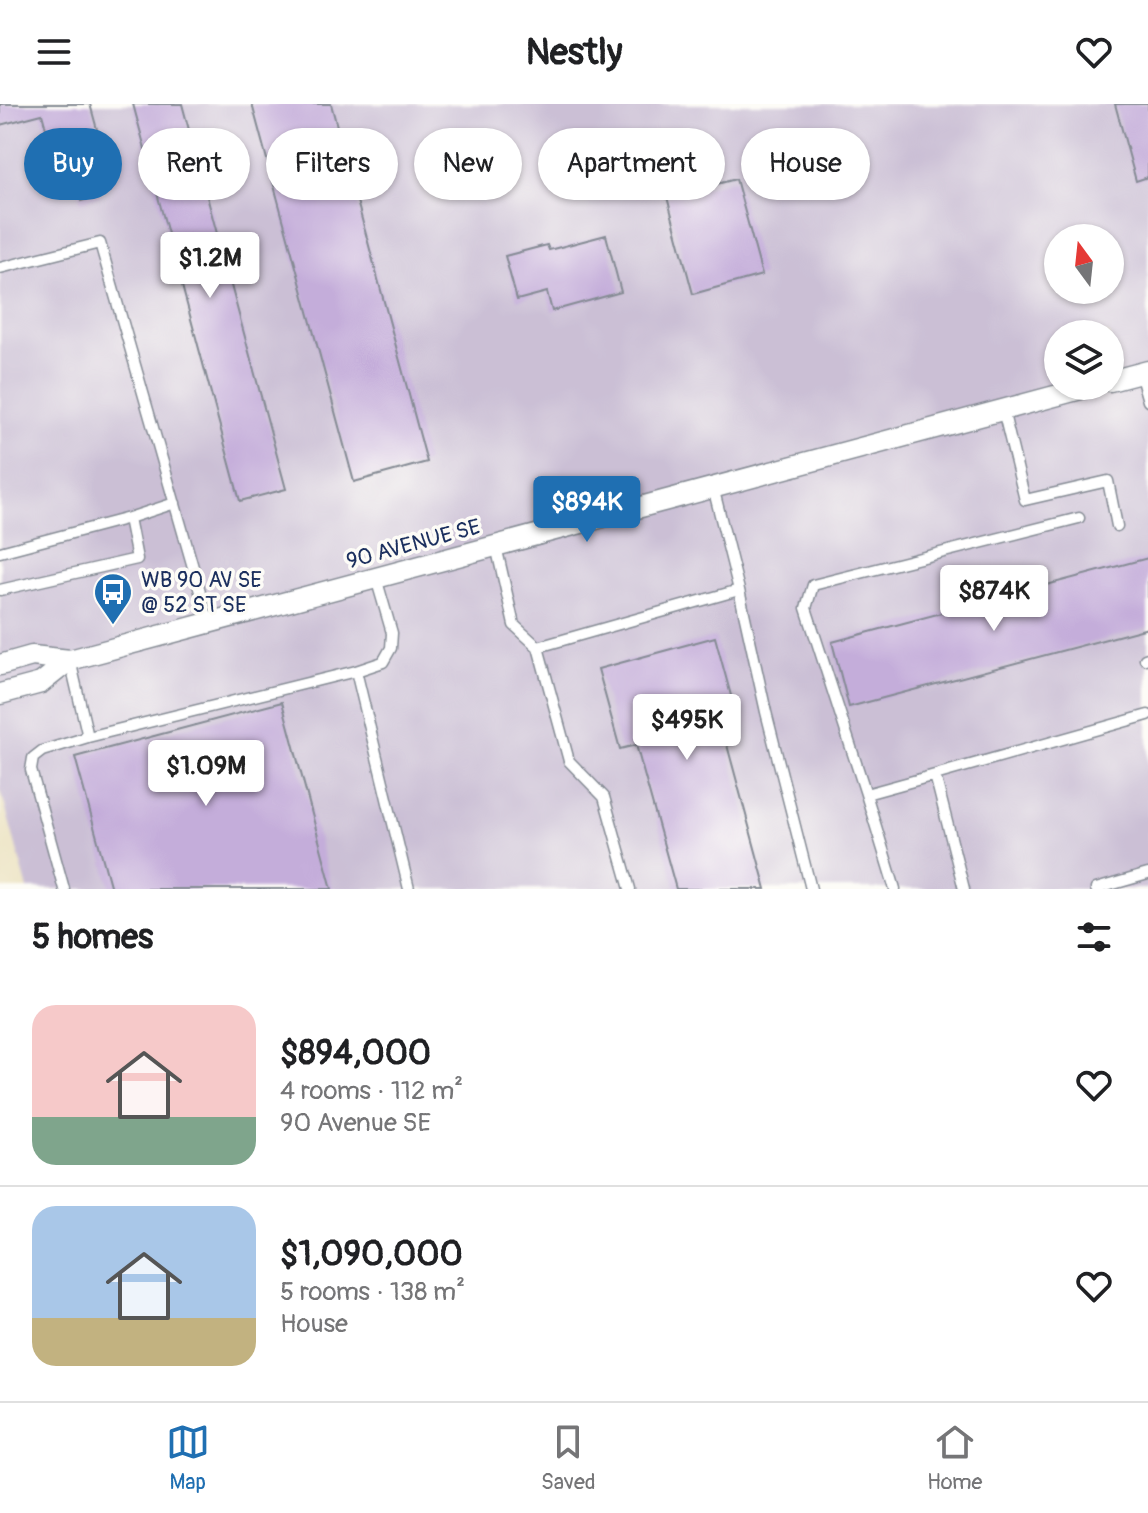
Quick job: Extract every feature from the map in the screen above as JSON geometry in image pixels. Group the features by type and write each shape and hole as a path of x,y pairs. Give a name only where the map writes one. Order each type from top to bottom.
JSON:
{"street":[{"path":"1124,377 1144,372"},
{"name":"90 AVENUE SE","path":"0,665 32,656 70,660 1044,399"},
{"name":"90 AVENUE SE","path":"0,694 41,683 70,660"}],"lane":[{"path":"0,268 100,243 209,623"},
{"path":"1144,372 1148,401"},
{"path":"1003,410 1025,500 1108,481 1117,526"},
{"path":"713,487 811,889"},
{"path":"0,552 175,503"},
{"path":"0,590 137,559 129,518"},
{"path":"895,889 806,608 813,585 1079,518"},
{"path":"496,546 514,625 538,647 569,761 604,797 630,889"},
{"path":"64,889 31,770 33,758 42,751 88,737 383,662 391,648 392,633 376,578"},
{"path":"538,647 739,590"},
{"path":"70,660 88,737"},
{"path":"356,671 409,889"},
{"path":"866,794 1148,715"},
{"path":"935,775 964,889"},
{"path":"1096,889 1148,874"}],"shaded area":[{"path":"0,104 1148,104 1148,889 28,889 0,788"}],"building":[{"path":"0,104 90,104 97,128 46,128 42,114 0,125"},
{"path":"133,104 182,104 188,128 139,128"},
{"path":"252,104 331,104 337,128 266,128 266,156"},
{"path":"1115,104 1148,104 1148,177 1136,181"},
{"path":"736,179 762,275 693,294 668,200 725,200 725,182"},
{"path":"159,200 208,200 286,489 240,501"},
{"path":"278,200 357,200 427,462 354,482"},
{"path":"606,235 621,292 552,311 547,292 517,300 505,256 547,245 549,250"},
{"path":"1148,558 1148,628 849,707 832,642"},
{"path":"715,637 736,714 720,719 766,889 676,889 636,745 620,749 598,669"},
{"path":"282,702 332,889 111,889 75,757"}],"place":[{"name":"WB 90 AV SE @ 52 ST SE","path":"113,626"}]}
